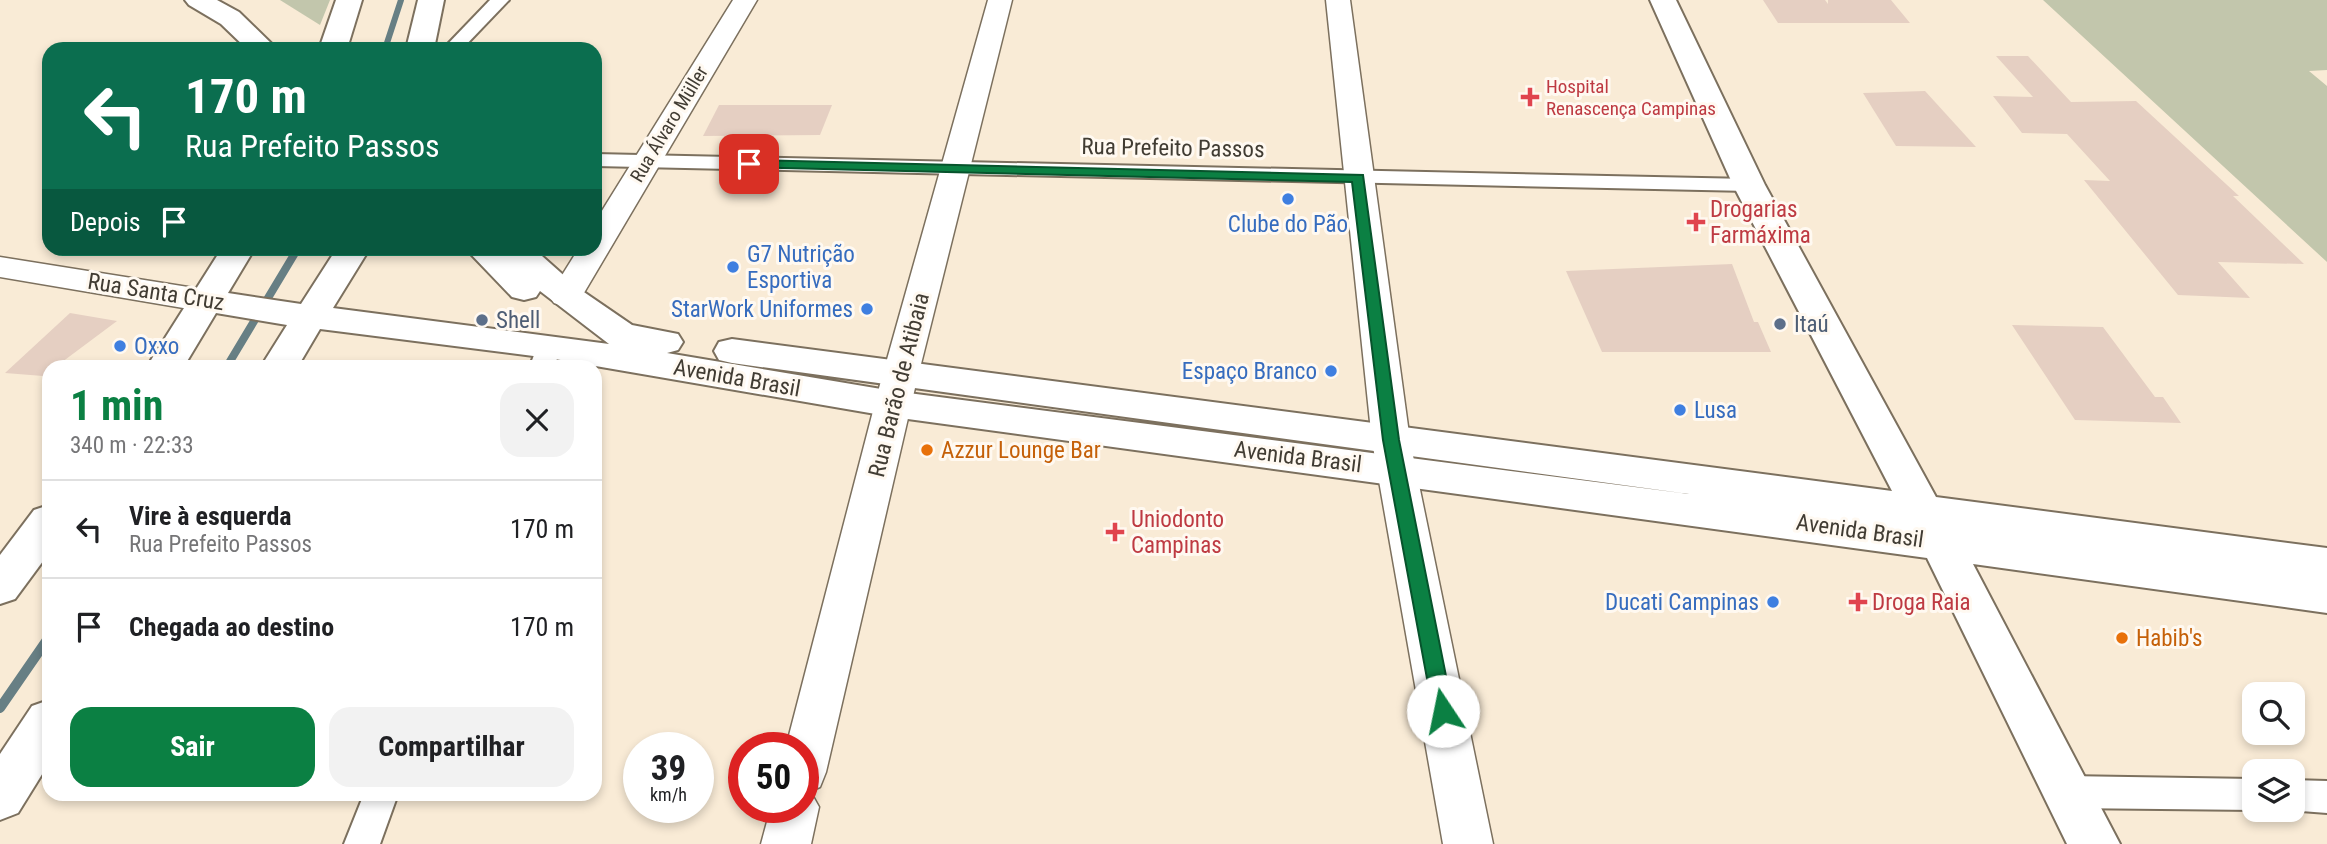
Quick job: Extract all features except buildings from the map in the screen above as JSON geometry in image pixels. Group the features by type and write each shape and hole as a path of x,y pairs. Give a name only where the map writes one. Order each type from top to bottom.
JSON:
{"main road":[{"path":"198,0 230,18 255,42"},
{"path":"236,0 247,8 278,42"},
{"path":"335,42 349,0"},
{"path":"422,42 431,0"},
{"name":"Rua Álvaro Müller","path":"602,236 745,0"},
{"name":"Rua Barão de Atibaia","path":"813,732 896,390 1000,0"},
{"path":"1338,0 1394,455 1468,844"},
{"path":"1663,0 1749,185 1931,527 2094,844"},
{"path":"170,360 216,303 236,256"},
{"path":"282,360 302,315 348,256"},
{"path":"489,256 527,292 559,317 583,328 622,335"},
{"name":"Avenida Brasil","path":"522,256 566,296 622,335 896,390"},
{"name":"Rua Álvaro Müller","path":"566,296 590,256"},
{"name":"Rua Santa Cruz","path":"2,265 216,303 302,315"},
{"name":"Avenida Brasil","path":"302,315 545,357 577,360"},
{"name":"Avenida Brasil","path":"602,362 896,390 1931,527 2327,595"},
{"name":"Avenida Brasil","path":"1931,527 2327,565"},
{"path":"0,587 42,530"},
{"path":"0,797 42,732"},
{"path":"786,844 791,823"}],"street":[{"path":"459,42 500,0"},
{"name":"Rua Prefeito Passos","path":"602,160 1749,185"},
{"path":"2066,792 2242,795"},
{"path":"2305,796 2327,797"},
{"path":"362,844 378,801"}],"green space":[{"path":"280,0 330,0 320,25"},
{"path":"2043,0 2327,0 2327,70 2309,71 2327,86 2327,262"}],"waterway":[{"path":"387,42 401,0"},
{"path":"231,360 293,256"},
{"path":"0,708 42,647"}],"place":[{"name":"Hospital Renascença Campinas","path":"1530,97"},
{"name":"Clube do Pão","path":"1288,199"},
{"name":"Drogarias Farmáxima","path":"1696,222"},
{"name":"G7 Nutrição Esportiva","path":"733,267"},
{"name":"StarWork Uniformes","path":"867,309"},
{"name":"Shell","path":"482,320"},
{"name":"Itaú","path":"1780,324"},
{"name":"Oxxo","path":"120,346"},
{"name":"Espaço Branco","path":"1331,371"},
{"name":"Lusa","path":"1680,410"},
{"name":"Azzur Lounge Bar","path":"927,450"},
{"name":"Uniodonto Campinas","path":"1115,532"},
{"name":"Ducati Campinas","path":"1773,602"},
{"name":"Droga Raia","path":"1858,602"},
{"name":"Habib's","path":"2122,638"}],"route":[{"path":"749,164 1358,178 1391,440 1443,711"}]}
